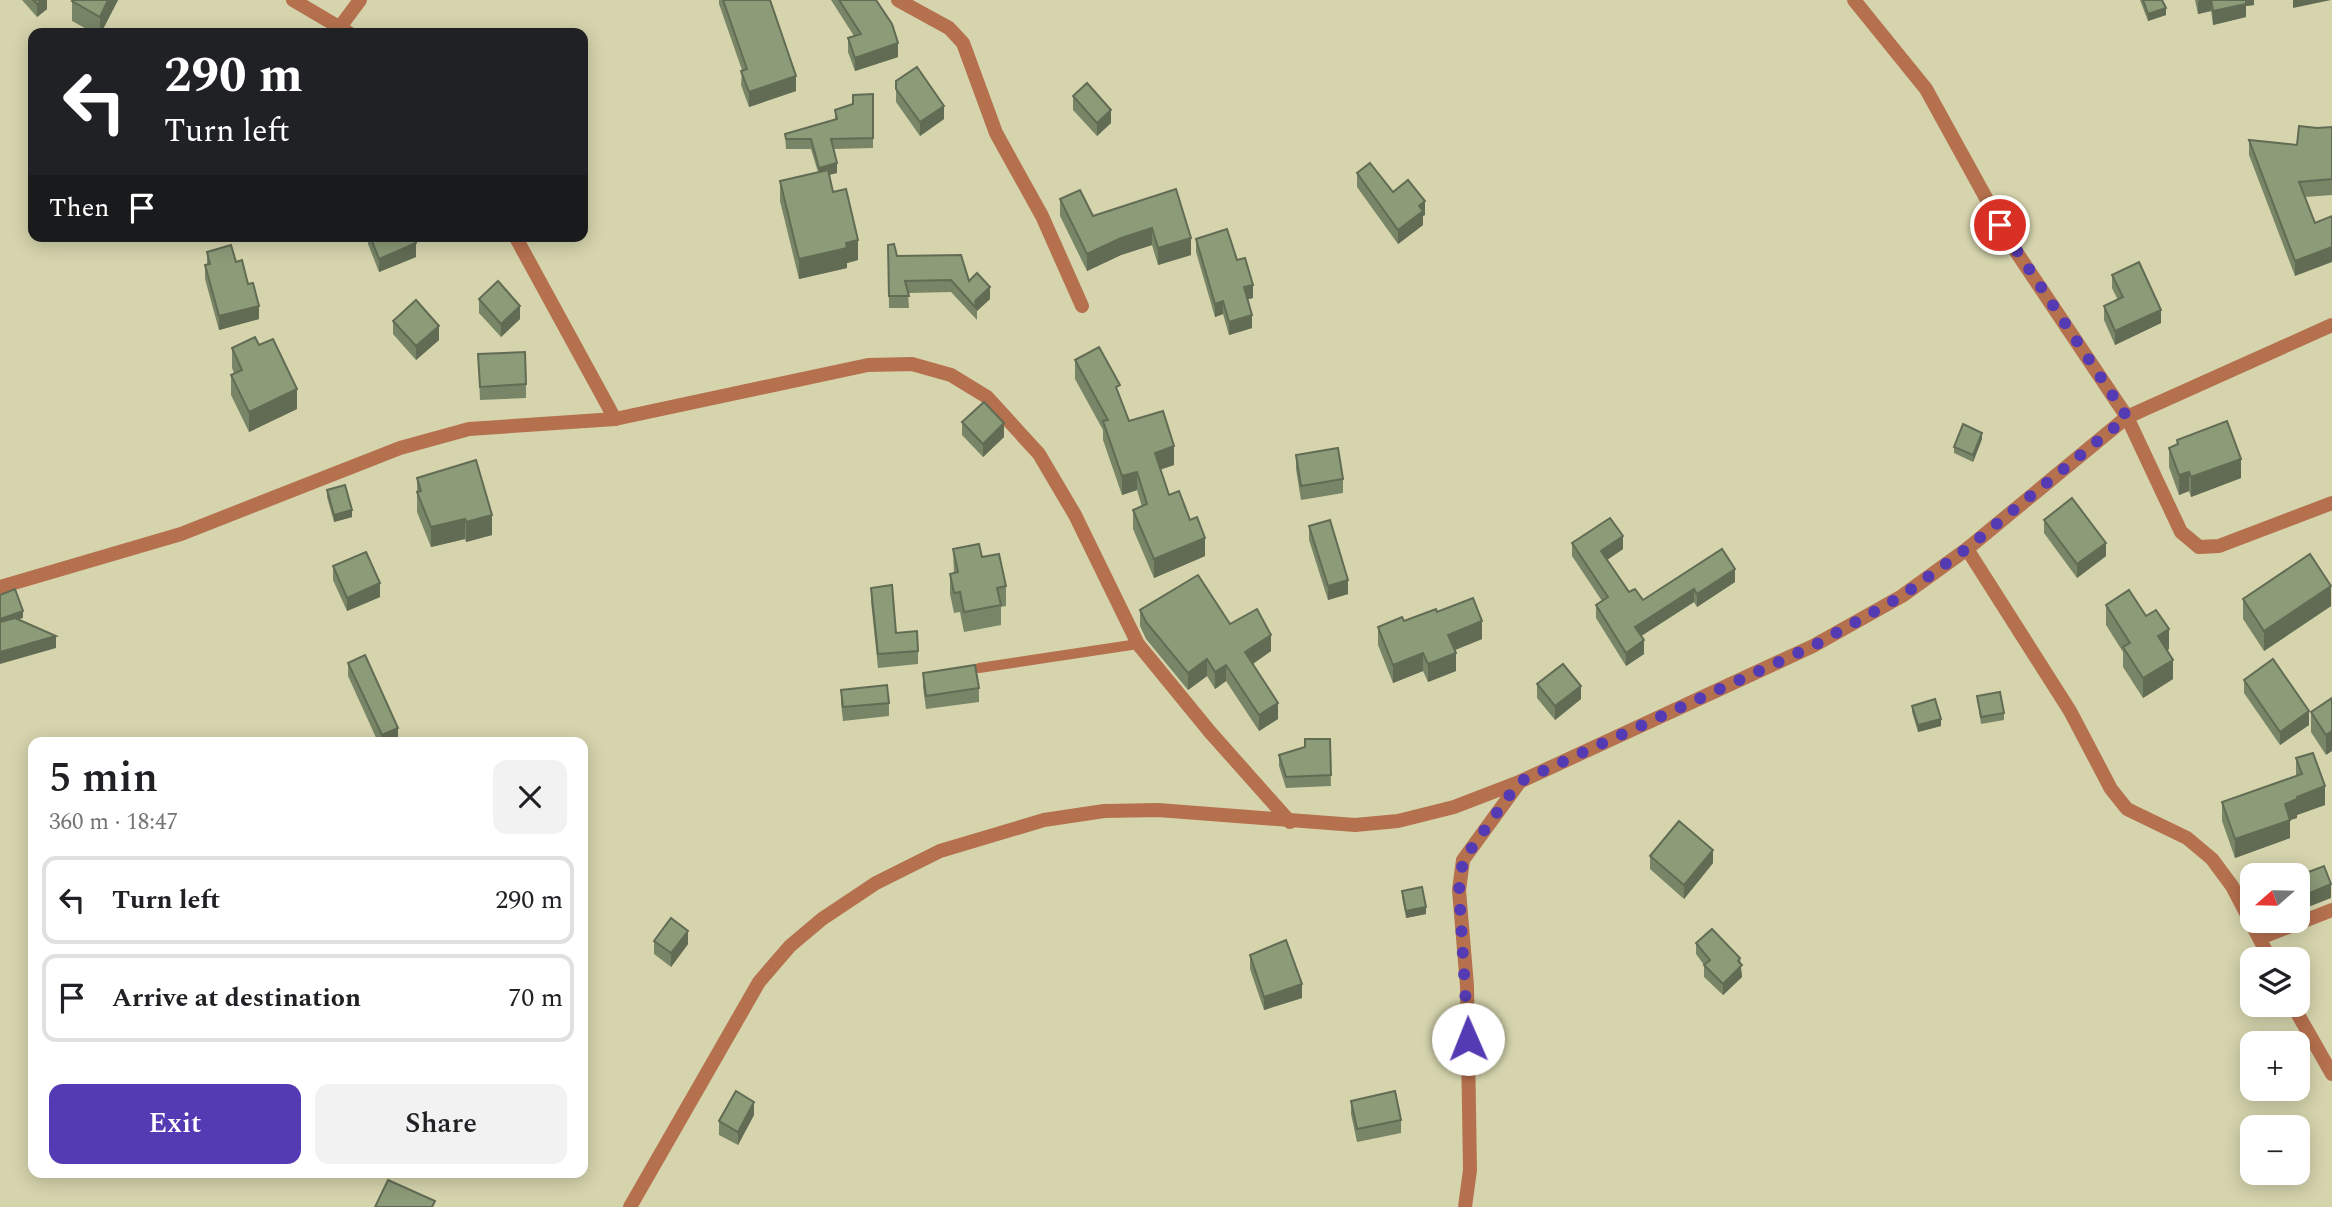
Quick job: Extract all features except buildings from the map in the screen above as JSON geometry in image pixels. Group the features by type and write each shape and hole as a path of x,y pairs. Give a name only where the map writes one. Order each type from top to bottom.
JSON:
{"street":[{"path":"293,0 342,28"},
{"path":"346,28 360,0"},
{"path":"898,0 949,28 962,43 996,133 1042,216 1082,306"},
{"path":"1854,0 1926,89 2012,247 2127,417 2181,532 2199,547 2219,546 2332,503"},
{"path":"518,242 615,419"},
{"path":"629,1207 759,982 790,946 822,919 876,883 940,851 1044,820 1092,812 1158,810 1355,825 1398,821 1454,807 1519,782 1813,646 1902,596 1966,549 2127,417 2332,325"},
{"path":"0,587 181,534 400,448 469,429 615,419 868,365 912,364 951,375 987,397 1038,454 1075,515 1138,643 1210,732 1290,822"},
{"path":"1966,549 2070,711 2111,789 2127,809 2187,838 2212,859 2232,886 2264,947"},
{"path":"1465,1207 1470,1170 1467,986 1459,890 1463,860 1519,782"},
{"path":"2260,938 2332,910"},
{"path":"2299,1017 2332,1074"}],"lane":[{"path":"979,668 1138,643"}],"route":[{"path":"1468,1039 1467,986 1459,890 1463,860 1519,782 1813,646 1902,596 1966,549 2127,417 2012,247 2000,225"}]}
